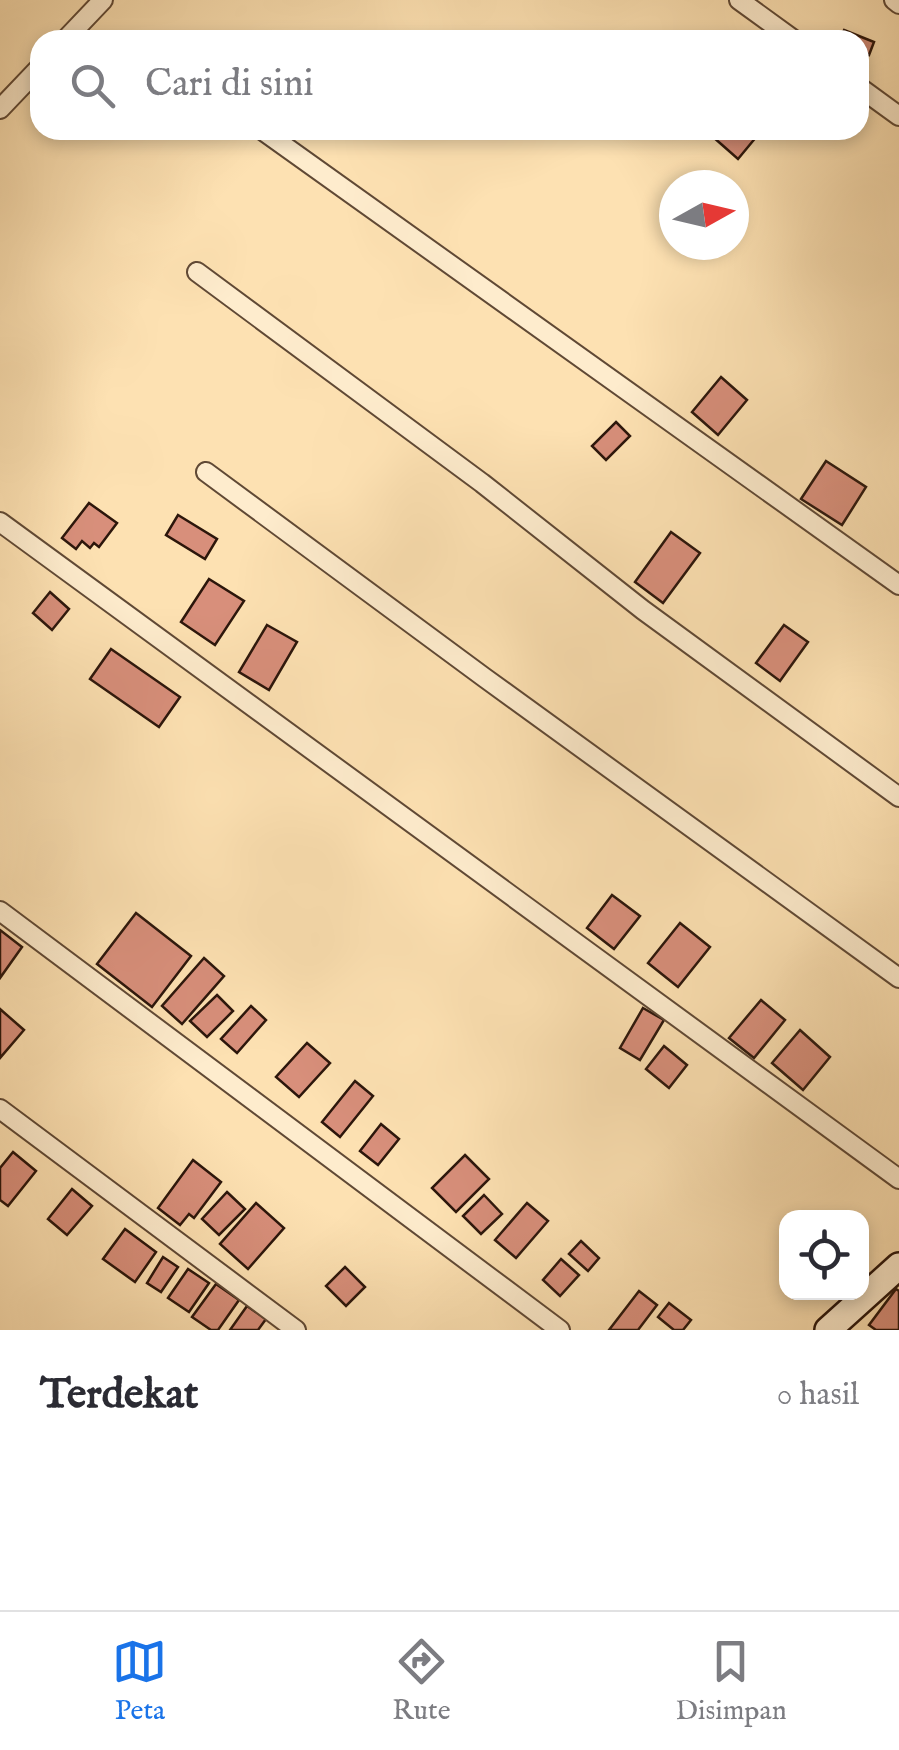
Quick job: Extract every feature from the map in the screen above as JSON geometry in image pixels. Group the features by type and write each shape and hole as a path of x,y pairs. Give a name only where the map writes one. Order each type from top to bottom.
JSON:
{"street":[{"path":"74,30 103,0"},
{"path":"740,0 780,30"},
{"path":"0,109 30,78"},
{"path":"869,94 899,116"},
{"path":"276,140 899,585"},
{"path":"197,272 482,482 643,610 899,796"},
{"path":"206,472 899,978"},
{"path":"0,522 899,1179"},
{"path":"0,911 560,1330"},
{"path":"0,1109 296,1330"},
{"path":"828,1330 896,1275"}],"building":[{"path":"717,140 754,140 738,159"},
{"path":"721,377 747,400 718,435 692,412"},
{"path":"616,422 630,436 606,460 592,446"},
{"path":"826,461 866,487 842,525 801,499"},
{"path":"89,503 117,523 99,547 94,543 90,548 82,541 76,549 62,538"},
{"path":"178,515 217,539 205,559 166,535"},
{"path":"671,532 700,553 663,603 635,582"},
{"path":"209,579 244,601 215,645 181,622"},
{"path":"50,592 69,609 52,630 33,613"},
{"path":"267,625 297,642 269,690 239,672"},
{"path":"784,625 808,642 780,681 756,663"},
{"path":"111,649 180,697 159,727 90,679"},
{"path":"612,895 640,916 614,949 587,928"},
{"path":"136,913 191,956 152,1007 97,964"},
{"path":"680,923 710,947 678,987 648,963"},
{"path":"0,930 22,947 0,978"},
{"path":"204,958 224,976 182,1024 162,1006"},
{"path":"217,995 233,1011 207,1037 190,1021"},
{"path":"761,1000 785,1020 754,1058 729,1038"},
{"path":"251,1006 266,1020 237,1053 221,1039"},
{"path":"643,1008 664,1020 640,1060 620,1048"},
{"path":"0,1009 24,1030 0,1058"},
{"path":"800,1030 830,1057 803,1090 772,1063"},
{"path":"307,1043 330,1063 299,1097 276,1077"},
{"path":"664,1046 687,1065 669,1088 646,1069"},
{"path":"355,1081 373,1096 340,1137 322,1122"},
{"path":"381,1124 399,1139 378,1165 360,1151"},
{"path":"13,1152 36,1171 8,1206 0,1200 0,1168"},
{"path":"465,1155 489,1179 456,1212 432,1188"},
{"path":"193,1160 221,1182 194,1218 189,1214 180,1225 158,1208"},
{"path":"72,1189 92,1206 67,1235 48,1219"},
{"path":"227,1192 245,1209 219,1235 202,1219"},
{"path":"484,1195 502,1214 481,1234 463,1216"},
{"path":"256,1203 284,1228 248,1269 220,1244"},
{"path":"527,1203 548,1221 516,1258 495,1240"},
{"path":"125,1229 156,1252 135,1282 103,1259"},
{"path":"581,1241 599,1258 588,1271 569,1254"},
{"path":"163,1257 178,1267 161,1292 147,1283"},
{"path":"561,1259 579,1275 560,1296 543,1280"},
{"path":"345,1267 365,1287 346,1306 326,1286"},
{"path":"188,1269 209,1283 189,1312 168,1298"},
{"path":"216,1284 239,1300 218,1330 211,1330 192,1317"},
{"path":"896,1289 899,1330 876,1330 869,1325"},
{"path":"639,1291 657,1305 638,1330 609,1330"},
{"path":"669,1303 691,1320 683,1330 674,1330 658,1317"},
{"path":"247,1306 266,1319 258,1330 230,1330"}]}
